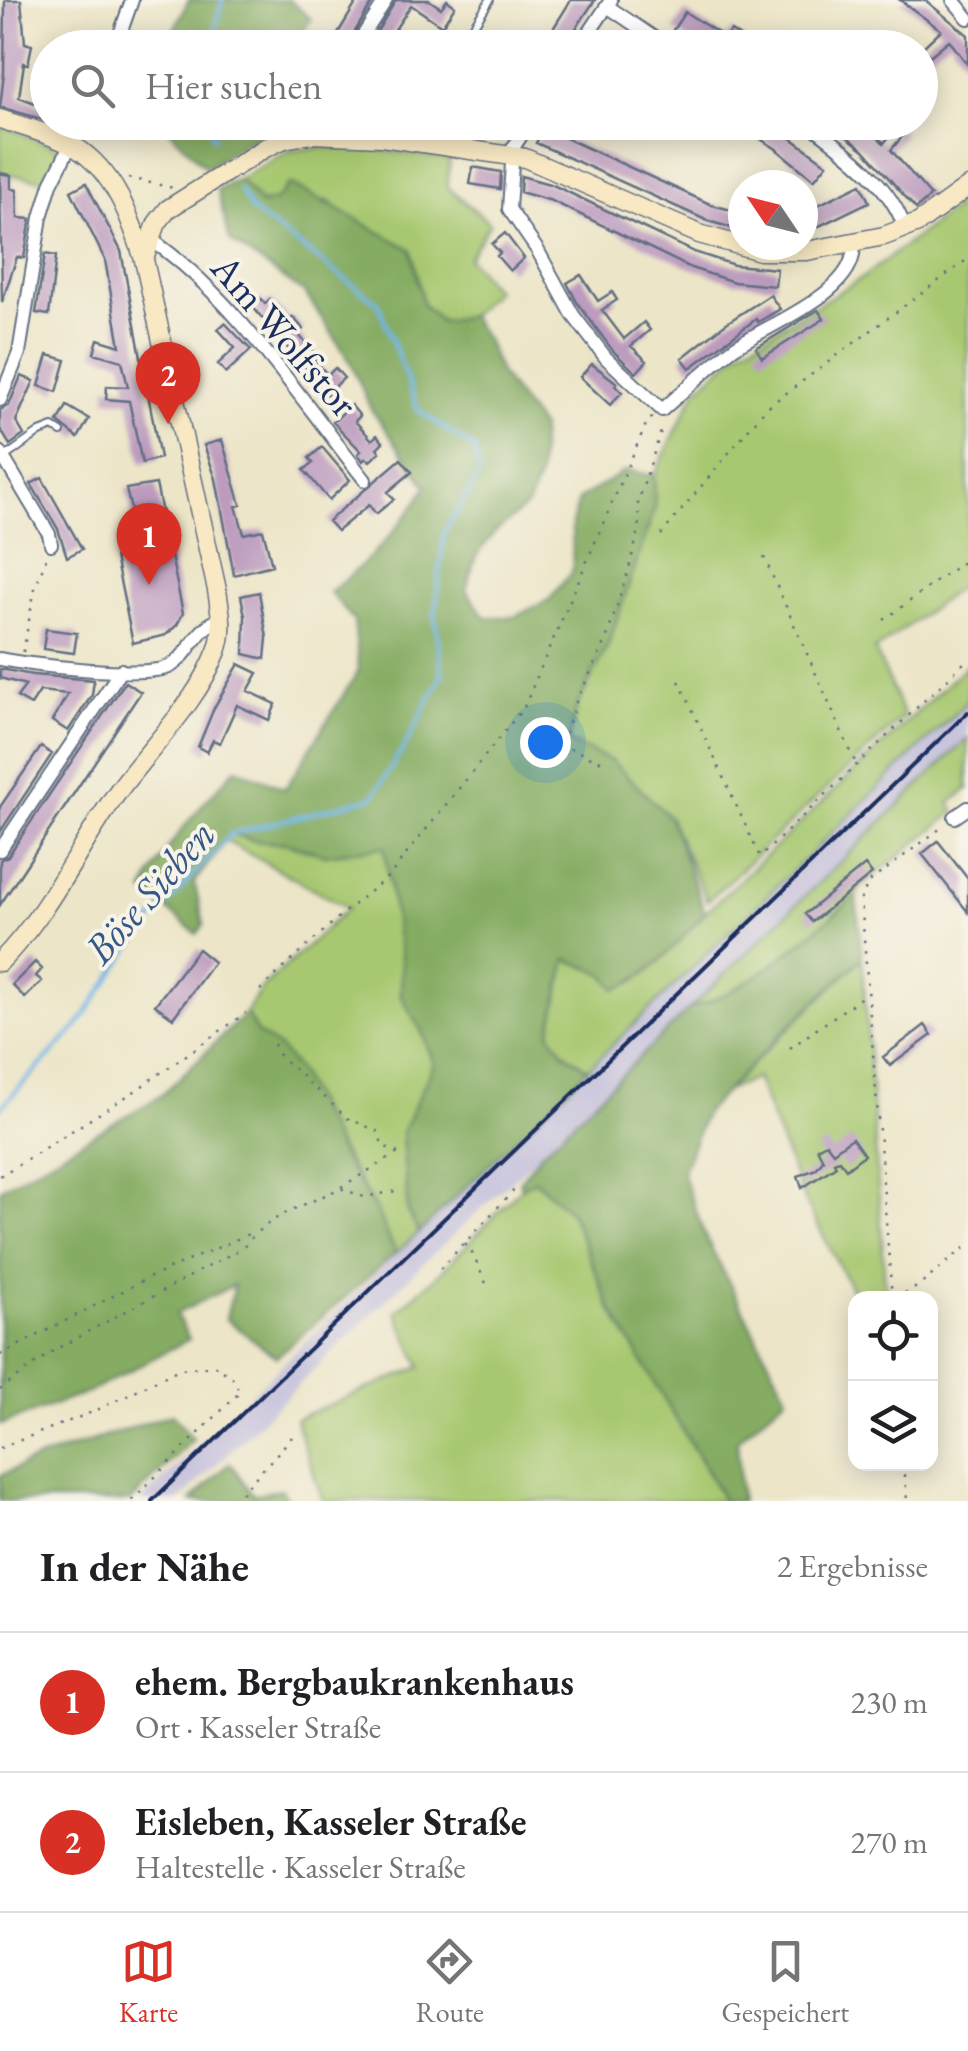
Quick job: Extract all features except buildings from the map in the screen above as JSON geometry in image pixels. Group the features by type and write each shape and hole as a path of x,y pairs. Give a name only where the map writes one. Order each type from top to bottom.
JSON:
{"main road":[{"path":"0,119 30,130"},
{"path":"57,140 73,146 102,173 128,210 153,231"},
{"path":"144,260 153,231 168,208 282,140"},
{"path":"449,140 512,154 562,172 700,234 732,245 773,252 853,243 904,229 968,188"},
{"path":"0,962 42,914 116,795 197,688 217,652 222,620 144,260 128,210"}],"street":[{"path":"121,30 132,0"},
{"path":"366,30 386,0"},
{"path":"952,0 968,18"},
{"path":"591,30 609,3 645,30"},
{"path":"0,400 18,353 51,184 75,140"},
{"path":"518,140 512,154 509,209 606,358 662,410 734,348 838,283 852,265 853,243"},
{"path":"829,140 893,201 904,229"},
{"name":"Am Wolfstor","path":"153,231 166,250 232,314 365,480"},
{"path":"2,455 49,534 51,544"},
{"path":"0,658 121,670 170,666 211,623 222,620"},
{"path":"0,850 121,670"},
{"path":"955,817 968,808"}],"lane":[{"path":"471,30 490,0"},
{"path":"2,455 52,427 60,432"}],"path":[{"path":"102,173 193,192"},
{"path":"661,535 766,408 968,258"},
{"path":"602,762 567,747 563,740 575,704 605,643 628,572 639,530 638,502 664,422 662,410"},
{"path":"260,990 343,912 390,876 524,706 648,422 662,410"},
{"path":"21,663 35,588 51,544"},
{"path":"764,556 856,766"},
{"path":"884,620 968,558"},
{"path":"678,681 760,858 968,658"},
{"path":"892,1291 862,899 868,883 955,817"},
{"path":"790,1048 868,992"},
{"path":"0,1176 132,1094 246,1013"},
{"path":"0,1355 144,1280 340,1188 398,1153 383,1146 376,1131 347,1118 278,1054 274,1044"},
{"path":"340,1188 364,1197 402,1190"},
{"path":"440,1269 516,1188"},
{"path":"0,1390 56,1349 244,1247 255,1231"},
{"path":"464,1243 489,1290"},
{"path":"908,1291 968,1245"},
{"path":"0,1448 95,1411 179,1369 215,1366 232,1377 240,1392 130,1501"},
{"path":"234,1501 292,1437"},
{"path":"905,1471 907,1501"}],"shaded area":[{"path":"968,701 968,738 580,1117 179,1501 141,1501"}],"green space":[{"path":"189,0 289,0 311,19 304,30 174,30"},
{"path":"10,128 30,136 30,140 63,150 44,180 0,173 0,129"},
{"path":"179,140 250,140 206,168"},
{"path":"358,147 450,159 447,187 490,223 468,258 495,290 470,316 441,322 423,305 410,249 359,224 328,201 276,200 261,204 239,179 288,151"},
{"path":"239,179 261,204 276,200 289,184 411,249 423,305 441,322 470,316 501,375 541,428 539,476 528,505 494,533 476,556 466,590 485,617 514,617 550,599 573,570 572,523 579,499 627,470 654,476 655,508 608,645 577,706 568,742 612,761 670,818 705,913 653,967 616,989 604,974 567,959 550,1033 564,1052 588,1069 419,1233 408,1213 402,1133 434,1064 401,995 402,964 384,847 325,855 286,843 231,834 194,882 204,924 197,934 144,891 173,842 236,768 285,789 359,670 354,621 330,592 383,544 427,487 371,409 350,361 305,293 230,241 217,189"},
{"path":"968,198 968,581 875,650 904,716 707,901 670,818 568,742 577,706 608,645 655,508 654,476 696,390 741,350 862,278"},
{"path":"968,664 968,701 588,1069 564,1052 549,1033 567,959 629,984 652,969 705,913"},
{"path":"968,738 968,789 950,803 955,812 861,886 856,896 778,961 736,989 690,1008"},
{"path":"231,834 286,843 325,855 384,846 402,964 401,995 434,1064 402,1133 408,1213 419,1233 396,1253 375,1208 279,1048 257,1033 246,1013 260,990 348,908 226,841"},
{"path":"856,896 862,958 705,1113 682,1173 705,1236 787,1396 737,1440 741,1501 722,1501 610,1307 571,1213 535,1180 521,1188 520,1181 541,1153 690,1008 757,975"},
{"path":"862,958 886,1291 852,1291 801,1193 756,1078 722,1093"},
{"path":"246,1013 257,1033 279,1048 297,1069 396,1253 276,1357 226,1319 234,1285 176,1314 189,1339 91,1391 0,1425 0,1189 162,1095"},
{"path":"535,1180 571,1213 610,1307 722,1501 323,1501 295,1419 421,1367 396,1312 440,1273 521,1188"},
{"path":"172,1414 193,1439 131,1501 0,1501 0,1476 32,1461"},
{"path":"230,1463 253,1495 282,1489 287,1501 191,1501"}],"waterway":[{"name":"Böse Sieben","path":"215,30 222,0"},
{"name":"Böse Sieben","path":"0,1108 77,1027 141,933 231,834 373,797 442,675 435,614 444,532 479,474 475,449 418,410 378,303 252,211 240,190"}],"railway":[{"path":"152,1501 968,712"}],"place":[{"name":"Eisleben, Kasseler Straße","path":"168,424"},
{"name":"ehem. Bergbaukrankenhaus","path":"149,585"}]}
